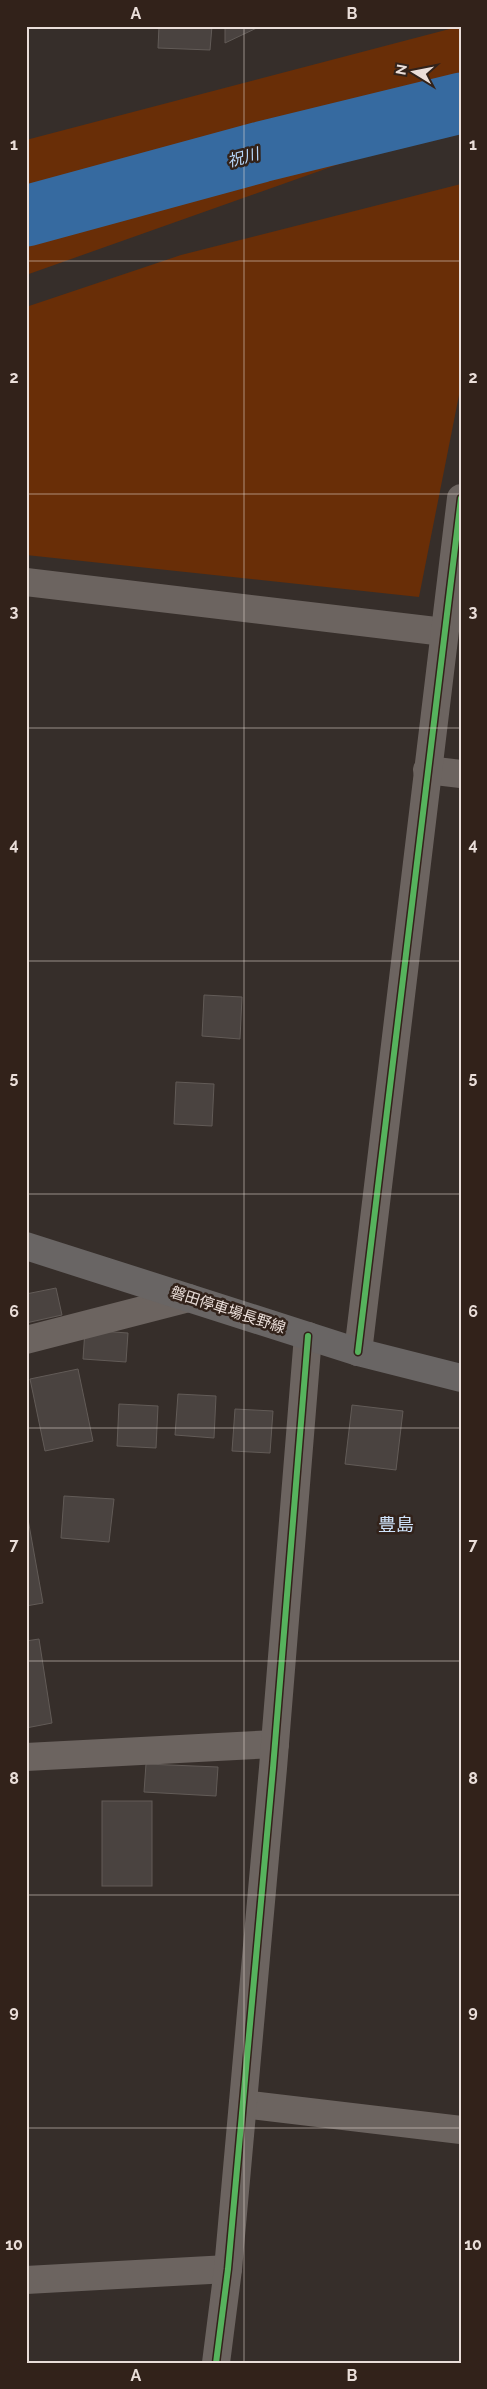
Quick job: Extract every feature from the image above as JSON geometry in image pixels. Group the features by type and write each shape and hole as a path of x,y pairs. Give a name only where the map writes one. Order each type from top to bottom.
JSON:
{"main road":[{"name":"磐田停車場長野線","path":"26,1246 358,1352 461,1378"}],"street":[{"path":"358,1352 461,498"},
{"path":"26,582 444,632"},
{"path":"427,770 461,774"},
{"path":"26,1340 189,1298"},
{"path":"216,2363 228,2269 243,2104 275,1744 308,1336"},
{"path":"26,1757 275,1744"},
{"path":"243,2104 461,2130"},
{"path":"26,2280 228,2269"}],"shaded area":[{"path":"461,26 461,129 407,140 26,275 26,140"},
{"path":"461,184 461,385 419,597 26,555 26,307 181,255"}],"building":[{"path":"159,26 212,26 210,50 158,48"},
{"path":"225,26 261,26 225,43"},
{"path":"204,995 242,997 240,1039 202,1036"},
{"path":"176,1082 214,1084 212,1126 174,1124"},
{"path":"56,1288 62,1315 26,1323 26,1294"},
{"path":"85,1330 128,1333 126,1362 83,1359"},
{"path":"78,1369 93,1441 45,1451 30,1379"},
{"path":"178,1394 216,1396 214,1438 175,1435"},
{"path":"119,1404 158,1406 156,1448 117,1446"},
{"path":"352,1405 403,1411 396,1470 345,1464"},
{"path":"235,1409 273,1411 270,1453 232,1451"},
{"path":"64,1496 114,1499 109,1542 61,1538"},
{"path":"26,1508 43,1603 26,1606"},
{"path":"39,1639 52,1723 26,1728 26,1641"},
{"path":"146,1764 218,1767 216,1796 144,1792"},
{"path":"102,1801 152,1801 152,1886 102,1886"}],"waterway":[{"name":"祝川","path":"26,216 261,152 461,103"}],"cycle path":[{"path":"358,1352 461,498"},
{"path":"216,2363 228,2269 273,1768 308,1336"}],"district":[{"name":"豊島","path":"396,1525"}]}
